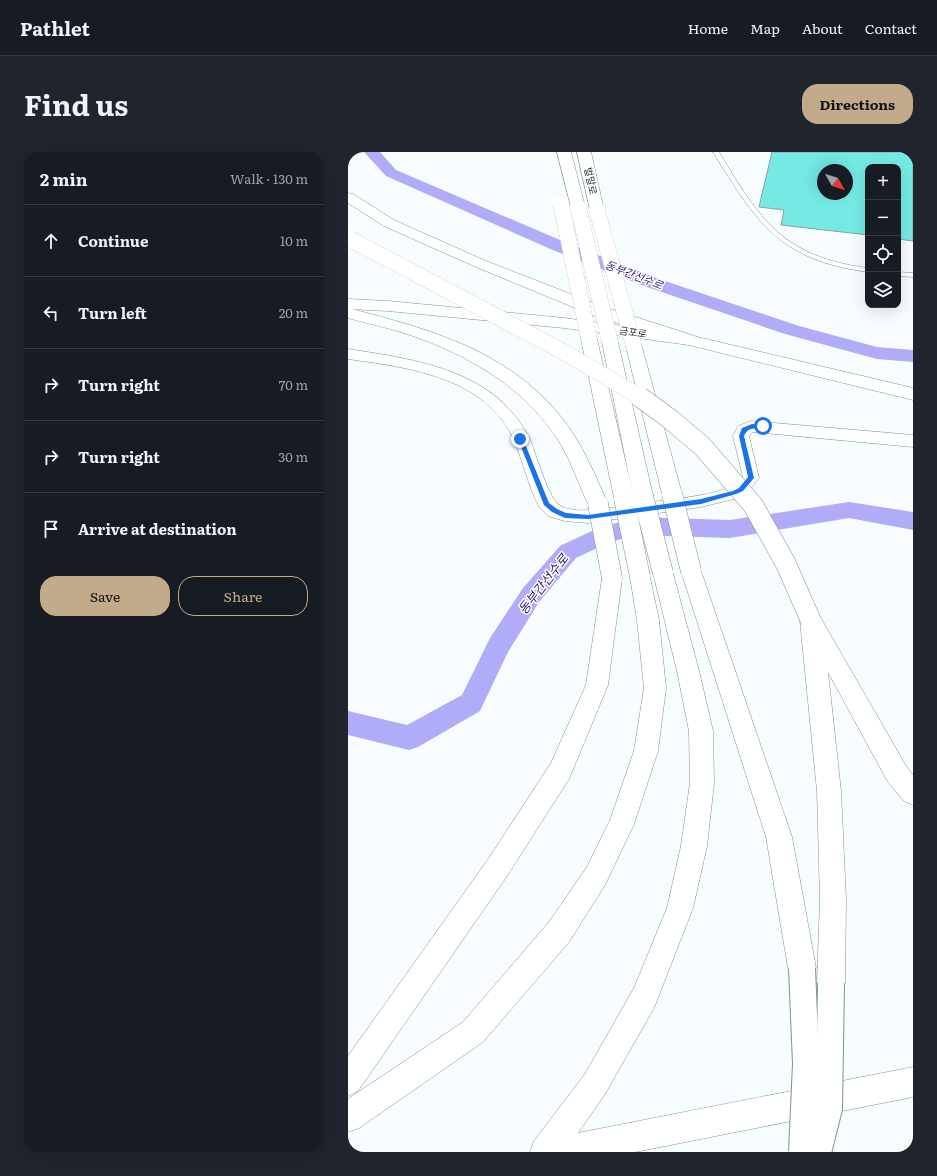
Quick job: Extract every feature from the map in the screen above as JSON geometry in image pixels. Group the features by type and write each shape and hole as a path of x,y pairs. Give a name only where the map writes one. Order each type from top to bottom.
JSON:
{"main road":[{"path":"545,1152 596,1084 644,998 680,908 694,846 702,783 700,731 688,671 624,498 561,204 560,152"},
{"name":"벌말로","path":"564,152 610,342 643,496 652,575"},
{"name":"벌말로","path":"584,152 597,210 634,347 691,571 779,837 802,968 806,1064 802,1152"},
{"path":"348,197 389,223 488,267 598,311 689,340"},
{"path":"349,239 562,350 635,393 670,419 702,446 753,505 786,564 811,621 898,774 913,793"},
{"name":"금포로","path":"348,304 564,323 689,340 913,394"},
{"path":"348,313 424,334 463,350 496,369 531,396 554,422 578,459 598,504 612,578 597,685 560,771 498,867 348,1081"},
{"path":"348,1117 473,1032 559,932 596,876 622,824 646,751 655,688 648,620 652,575"},
{"path":"811,621 829,791 833,900 829,1108 818,1152"},
{"path":"558,1152 913,1082"}],"street":[{"path":"348,354 379,359 442,373 475,388 489,398 512,424 520,439 546,504 554,511 565,515 595,516 701,501 734,493 741,489 751,478 741,436 744,430 752,426 913,441"}],"lane":[{"path":"716,152 756,215 781,239 811,257 824,262 849,268 865,270"},
{"path":"901,274 913,275"}],"building":[{"path":"772,152 913,152 913,241 901,239 901,164 865,164 865,235 781,225 784,210 759,207"}],"waterway":[{"name":"동부간선수로","path":"372,152 391,173 561,247 653,283 792,330 877,353 913,356"},
{"name":"동부간선수로","path":"348,723 409,738 471,703 499,645 531,595 568,552 604,535 637,526 730,529 849,510 913,521"}],"route":[{"path":"520,439 546,504 554,511 565,515 588,517 701,501 734,493 741,489 751,478 741,436 744,430 752,426 763,426"}]}
